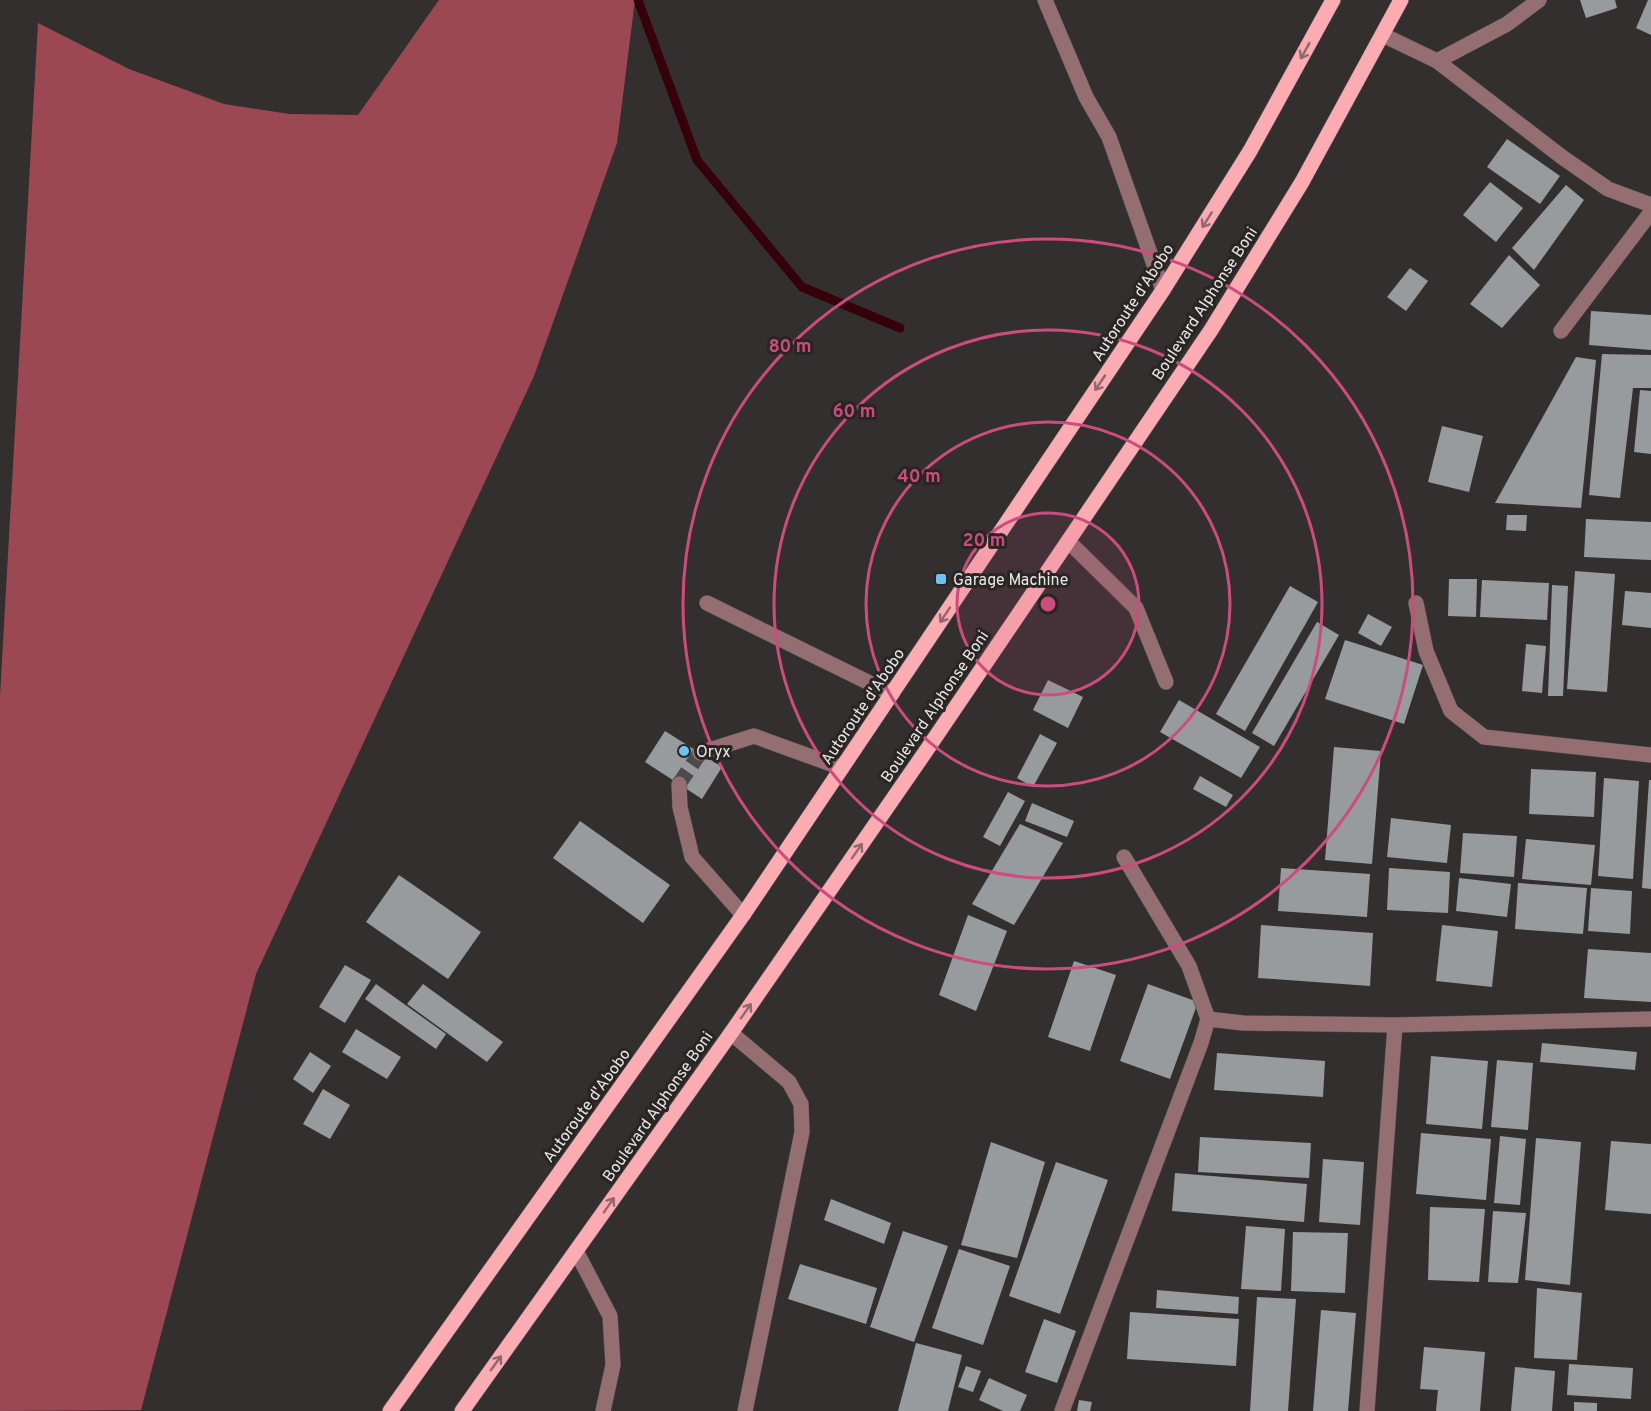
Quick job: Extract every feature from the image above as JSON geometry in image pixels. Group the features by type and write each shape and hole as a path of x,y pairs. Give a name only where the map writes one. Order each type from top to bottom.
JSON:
{"main road":[{"name":"Autoroute d'Abobo","path":"390,1411 743,915 1163,290 1250,151 1333,0"},
{"name":"Boulevard Alphonse Boni","path":"462,1411 731,1033 1211,330 1302,182 1401,0"}],"street":[{"path":"1045,0 1086,97 1110,137 1163,290"},
{"path":"1437,61 1507,24 1539,0"},
{"path":"1383,35 1437,61 1562,157 1608,189 1651,205"},
{"path":"1561,331 1651,212"},
{"path":"1068,541 1136,608 1166,682"},
{"path":"707,603 892,694"},
{"path":"1416,603 1426,651 1451,711 1484,737 1651,755"},
{"path":"700,753 754,736 842,768"},
{"path":"680,784 680,807 692,857 743,915"},
{"path":"1062,1411 1209,1018 1189,966 1124,857"},
{"path":"1209,1018 1243,1023 1395,1025 1651,1019"},
{"path":"1366,1411 1395,1025"},
{"path":"731,1033 789,1082 801,1104 802,1132 745,1411"},
{"path":"576,1251 610,1316 613,1365 603,1411"}],"shaded area":[{"path":"439,0 635,0 617,143 534,376 256,974 141,1410 0,1411 0,696 38,23 129,69 224,104 289,114 358,115"}],"building":[{"path":"1580,0 1615,0 1617,8 1586,18"},
{"path":"1648,0 1651,0 1651,35 1636,28"},
{"path":"1507,139 1560,176 1540,204 1487,167"},
{"path":"1490,182 1523,208 1496,242 1463,215"},
{"path":"1566,185 1584,200 1534,270 1512,248"},
{"path":"1509,255 1540,285 1502,328 1470,304"},
{"path":"1410,268 1428,281 1406,311 1387,297"},
{"path":"1591,311 1651,315 1651,350 1589,345"},
{"path":"1602,354 1651,355 1651,388 1633,388 1620,498 1589,495"},
{"path":"1576,357 1596,360 1581,508 1495,503"},
{"path":"1640,390 1651,391 1651,454 1634,452"},
{"path":"1442,426 1483,436 1469,492 1428,482"},
{"path":"1507,515 1527,515 1526,531 1506,530"},
{"path":"1586,519 1651,522 1651,560 1584,557"},
{"path":"1575,571 1615,574 1607,692 1567,689"},
{"path":"1449,579 1477,579 1476,617 1448,616"},
{"path":"1482,580 1549,583 1547,620 1480,617"},
{"path":"1552,585 1568,586 1563,696 1548,696"},
{"path":"1290,586 1318,602 1245,731 1216,714"},
{"path":"1625,591 1651,593 1651,628 1622,625"},
{"path":"1368,614 1392,627 1381,646 1358,633"},
{"path":"1317,622 1339,635 1274,746 1252,733"},
{"path":"1345,640 1423,665 1404,724 1325,699"},
{"path":"1526,644 1546,646 1542,693 1522,691"},
{"path":"1048,680 1083,697 1068,728 1033,710"},
{"path":"1179,700 1260,747 1241,778 1160,732"},
{"path":"665,731 722,767 702,799 645,762"},
{"path":"1040,734 1057,743 1033,787 1017,778"},
{"path":"1334,747 1381,751 1372,864 1325,860"},
{"path":"1531,769 1596,772 1594,817 1529,814"},
{"path":"1200,776 1233,795 1226,807 1193,789"},
{"path":"1604,778 1639,781 1633,879 1598,876"},
{"path":"1649,780 1651,780 1651,889 1642,888"},
{"path":"1008,792 1025,801 1000,846 983,837"},
{"path":"1032,803 1074,821 1067,837 1025,821"},
{"path":"1391,818 1451,825 1447,863 1387,857"},
{"path":"580,821 670,885 643,923 553,858"},
{"path":"1020,824 1063,843 1014,925 972,904"},
{"path":"1463,833 1517,836 1514,877 1460,873"},
{"path":"1526,839 1595,845 1591,885 1522,879"},
{"path":"1281,868 1370,874 1367,917 1278,911"},
{"path":"1389,868 1450,872 1448,913 1387,910"},
{"path":"399,875 481,932 448,979 366,922"},
{"path":"1459,878 1511,884 1507,917 1456,911"},
{"path":"1518,883 1587,888 1583,934 1515,929"},
{"path":"1591,888 1632,891 1630,934 1588,931"},
{"path":"968,915 1007,931 976,1011 939,995"},
{"path":"1261,925 1373,933 1370,986 1258,978"},
{"path":"1442,925 1498,931 1492,987 1436,981"},
{"path":"1588,949 1651,953 1651,1002 1584,998"},
{"path":"1074,961 1116,975 1090,1051 1048,1037"},
{"path":"345,965 371,980 345,1023 319,1007"},
{"path":"376,984 446,1034 436,1049 365,999"},
{"path":"423,984 503,1042 487,1062 407,1004"},
{"path":"1148,984 1198,1002 1170,1079 1120,1061"},
{"path":"356,1029 401,1057 387,1079 342,1052"},
{"path":"1542,1043 1637,1052 1635,1070 1540,1062"},
{"path":"310,1052 331,1066 313,1093 293,1079"},
{"path":"1217,1053 1325,1061 1323,1097 1214,1090"},
{"path":"1431,1056 1488,1061 1482,1129 1426,1124"},
{"path":"1497,1060 1533,1063 1528,1130 1491,1127"},
{"path":"323,1089 350,1105 330,1139 303,1124"},
{"path":"1421,1133 1491,1139 1486,1200 1416,1194"},
{"path":"1500,1136 1526,1139 1520,1205 1494,1203"},
{"path":"1200,1137 1311,1143 1309,1178 1198,1172"},
{"path":"1536,1138 1581,1142 1570,1285 1525,1280"},
{"path":"1611,1141 1651,1144 1651,1214 1605,1210"},
{"path":"991,1142 1045,1162 1017,1258 961,1245"},
{"path":"1323,1159 1364,1162 1360,1225 1319,1222"},
{"path":"1056,1162 1108,1180 1060,1314 1009,1296"},
{"path":"1175,1173 1307,1184 1304,1222 1172,1211"},
{"path":"831,1199 891,1223 884,1244 824,1220"},
{"path":"1430,1207 1485,1209 1479,1282 1428,1280"},
{"path":"1493,1211 1526,1213 1518,1283 1488,1282"},
{"path":"1246,1226 1285,1229 1281,1291 1241,1289"},
{"path":"903,1231 948,1246 914,1342 870,1327"},
{"path":"1293,1232 1348,1233 1345,1293 1291,1291"},
{"path":"959,1249 1010,1266 983,1345 932,1328"},
{"path":"800,1264 877,1288 866,1324 788,1299"},
{"path":"1537,1288 1582,1293 1577,1360 1534,1358"},
{"path":"1157,1290 1239,1297 1238,1314 1156,1308"},
{"path":"1257,1297 1296,1299 1288,1411 1250,1411"},
{"path":"1321,1310 1356,1313 1348,1411 1313,1411"},
{"path":"1130,1312 1239,1319 1236,1366 1127,1359"},
{"path":"1044,1319 1076,1331 1057,1383 1025,1372"},
{"path":"916,1343 962,1355 948,1411 898,1411"},
{"path":"1424,1347 1485,1352 1480,1411 1436,1411 1438,1390 1420,1389"},
{"path":"1569,1364 1633,1368 1631,1399 1567,1395"},
{"path":"966,1366 981,1371 973,1392 958,1387"},
{"path":"1515,1367 1555,1371 1552,1411 1511,1411"},
{"path":"989,1378 1027,1395 1020,1411 1003,1411 979,1400"},
{"path":"1079,1400 1092,1402 1090,1411 1077,1411"},
{"path":"1574,1402 1597,1403 1597,1411 1574,1411"}],"waterway":[{"path":"638,0 697,160 802,287 900,328"}],"tunnel":[{"path":"679,784 700,753"}],"place":[{"name":"Garage Machine","path":"941,579"},
{"name":"Oryx","path":"684,751"}]}
